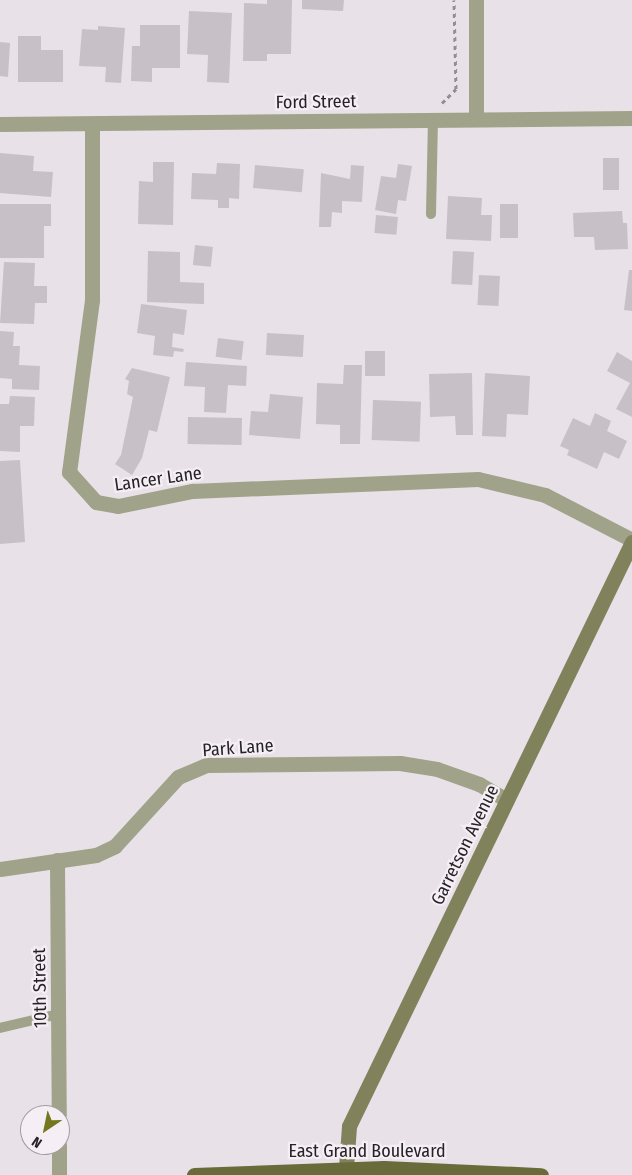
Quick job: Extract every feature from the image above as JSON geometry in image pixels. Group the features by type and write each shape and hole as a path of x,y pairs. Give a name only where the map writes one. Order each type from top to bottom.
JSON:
{"main road":[{"name":"East Grand Boulevard","path":"194,1175 485,1170 541,1175"}],"street":[{"path":"476,0 476,118"},
{"name":"Ford Street","path":"0,124 632,118"},
{"name":"Lancer Lane","path":"92,124 92,300 69,472 96,502 118,506 192,491 478,479 545,495 632,541"},
{"name":"Garretson Avenue","path":"346,1171 349,1126 632,541"},
{"name":"Park Lane","path":"0,869 96,855 115,846 178,777 206,764 400,763 437,769 479,784 507,800"},
{"name":"10th Street","path":"57,860 59,1105"},
{"path":"59,1155 59,1175"}],"lane":[{"path":"431,214 433,119"},
{"path":"0,1028 59,1014"}],"path":[{"path":"432,103 442,103 452,99 456,89 454,0"}],"building":[{"path":"267,0 292,0 291,54 267,54 267,61 243,61 244,3 267,4"},
{"path":"302,0 344,0 343,11 302,9"},
{"path":"189,11 232,13 229,83 207,82 208,55 187,54"},
{"path":"140,25 180,25 180,68 152,68 152,82 131,81 132,46 140,46"},
{"path":"98,26 125,28 121,83 105,82 106,67 79,66 82,29 98,30"},
{"path":"18,36 41,36 41,50 63,50 63,82 18,82"},
{"path":"0,42 10,43 8,77 0,76"},
{"path":"0,153 34,156 33,171 53,172 51,197 0,193"},
{"path":"603,158 619,158 619,190 603,190"},
{"path":"153,162 174,162 173,225 138,224 139,181 153,182"},
{"path":"217,163 240,164 239,199 229,198 229,208 218,208 218,200 191,199 192,173 216,174"},
{"path":"398,164 412,166 406,201 398,200 396,214 375,210 381,176 396,178"},
{"path":"255,165 304,169 302,192 253,188"},
{"path":"351,165 364,166 362,202 342,201 342,213 332,212 331,227 319,227 321,173 350,179"},
{"path":"448,196 482,198 481,215 492,215 491,241 446,239"},
{"path":"0,204 51,204 51,226 44,226 44,258 0,258"},
{"path":"500,204 518,204 518,238 500,238"},
{"path":"622,211 623,223 627,223 628,249 595,250 594,237 574,237 573,213"},
{"path":"376,215 398,217 396,235 374,233"},
{"path":"195,245 213,247 211,267 193,265"},
{"path":"148,251 180,252 180,282 204,283 204,304 147,302"},
{"path":"453,251 474,252 472,285 451,284"},
{"path":"4,262 35,263 34,286 47,286 47,303 35,303 34,324 0,323"},
{"path":"629,270 632,270 632,311 624,310"},
{"path":"479,275 500,276 498,306 477,305"},
{"path":"141,304 187,310 184,335 173,333 172,347 184,349 183,352 174,351 173,357 153,355 155,336 137,333"},
{"path":"0,331 14,332 13,346 20,346 19,365 40,366 39,390 12,389 12,379 0,378"},
{"path":"267,333 304,335 303,357 266,355"},
{"path":"218,338 244,341 241,360 216,357"},
{"path":"365,351 385,351 385,376 365,376"},
{"path":"617,352 632,361 632,417 616,409 630,383 607,371"},
{"path":"186,362 247,366 246,386 228,385 226,413 204,412 205,387 184,386"},
{"path":"344,365 362,365 360,444 340,444 340,425 316,424 317,383 343,384"},
{"path":"132,368 170,377 157,432 149,430 142,458 132,475 115,464 121,455 133,397 127,394 129,381 125,379"},
{"path":"472,373 473,435 456,435 455,416 430,417 429,374"},
{"path":"485,373 530,376 528,415 507,414 506,437 482,436"},
{"path":"270,394 303,397 300,439 249,435 251,411 268,412"},
{"path":"10,396 35,397 34,426 20,426 20,452 0,451 0,404 9,404"},
{"path":"373,400 421,402 420,442 372,440"},
{"path":"595,413 611,421 607,431 627,441 619,459 604,452 597,469 567,455 569,450 560,446 573,418 590,426"},
{"path":"188,417 242,418 242,445 188,444"},
{"path":"20,460 25,542 0,544 0,461"}]}
